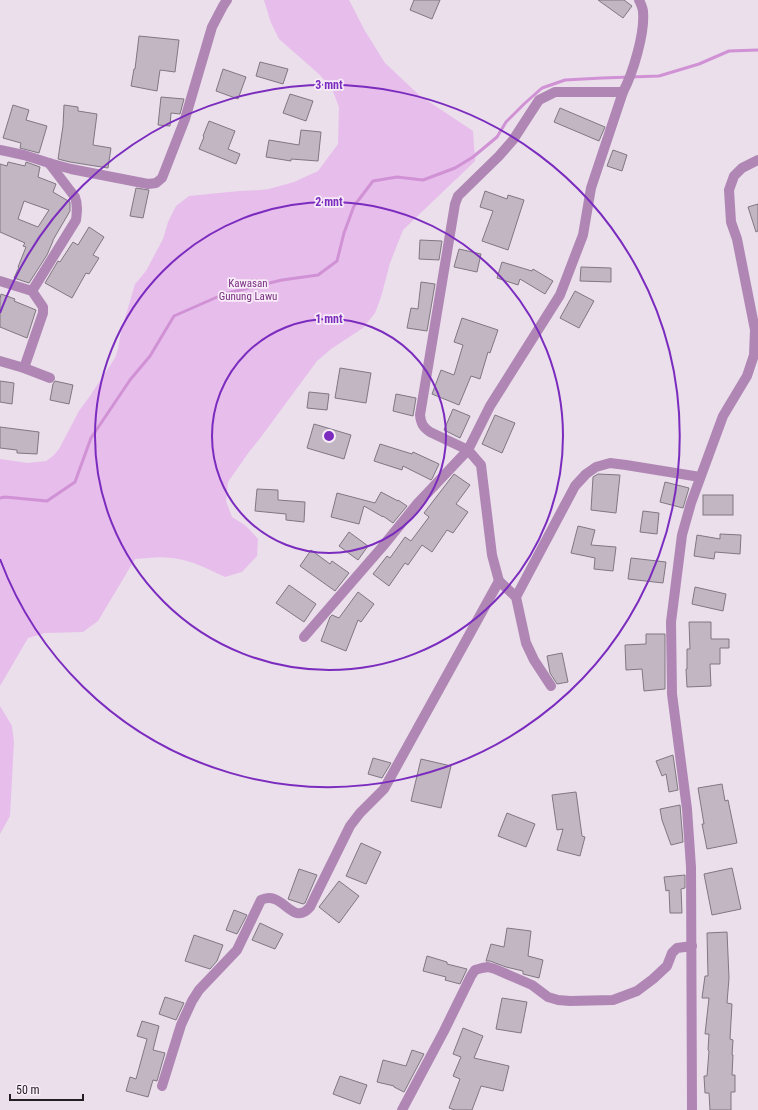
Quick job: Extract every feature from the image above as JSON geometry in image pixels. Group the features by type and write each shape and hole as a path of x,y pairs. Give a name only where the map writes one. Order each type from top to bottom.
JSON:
{"street":[{"path":"0,150 24,155 49,164 71,169 148,184 153,184 159,181 162,178 185,119 212,27 227,0"},
{"path":"304,637 383,546 417,504 468,450 490,406 560,295 583,235 591,188 633,68 642,36 644,23 643,10 639,0"},
{"path":"551,686 534,660 526,643 516,597 499,581 492,555 481,465 468,450 424,428 421,423 420,415 454,204 458,196 499,156 513,140 539,100 555,92 625,88"},
{"path":"692,1110 691,867 688,816 672,694 670,622 682,535 691,502 724,416 747,376 754,354 755,330 737,239 731,222 729,190 734,176 742,168 758,160"},
{"path":"32,291 76,220 77,203 75,197 49,164"},
{"path":"0,281 32,291 43,307 44,313 24,368"},
{"path":"0,361 50,378"},
{"path":"516,597 575,486 586,474 596,467 610,463 626,464 700,477"},
{"path":"162,1086 181,1025 192,1001 199,990 237,950 261,900 272,897 297,914 306,912 310,907 350,826 360,813 384,789 499,581"},
{"path":"402,1110 471,976 476,970 488,967 495,969 532,985 548,997 558,1000 613,1000 637,991 653,979 667,966 672,953 677,948 692,946"}],"green space":[{"name":"Kawasan Gunung Lawu","path":"264,0 349,0 365,31 385,63 419,95 473,131 475,161 403,230 390,263 375,313 363,328 331,349 317,361 228,482 226,501 232,517 246,526 258,539 257,556 242,572 225,577 199,565 179,559 154,557 135,559 98,621 83,632 45,633 28,638 0,686 0,459 28,463 46,461 59,449 79,411 115,358 135,284 146,271 163,239 168,222 176,206 189,196 269,189 294,182 318,171 338,144 339,107 332,89 320,75 279,39 271,23"},
{"path":"0,706 12,726 14,742 10,816 0,834"}],"building":[{"path":"414,0 440,0 432,19 410,10"},
{"path":"598,0 624,0 632,6 623,18"},
{"path":"139,36 179,40 175,72 160,70 157,91 131,86 135,69"},
{"path":"260,62 288,69 283,84 256,76"},
{"path":"223,69 246,77 238,99 216,91"},
{"path":"290,94 313,101 306,121 283,113"},
{"path":"161,97 184,99 180,114 171,113 170,126 158,125"},
{"path":"13,105 29,110 26,120 47,126 39,153 20,148 21,143 3,138"},
{"path":"64,105 78,107 78,111 97,114 93,145 111,148 108,168 58,159 63,126"},
{"path":"560,108 605,127 599,141 554,122"},
{"path":"209,121 235,131 228,149 240,154 236,164 199,149"},
{"path":"301,130 321,132 318,161 291,159 291,161 266,157 269,140 299,145"},
{"path":"613,150 627,155 622,171 607,166"},
{"path":"8,162 25,166 26,162 40,167 38,177 56,184 53,192 70,202 70,211 53,240 47,255 29,283 14,278 26,247 23,246 25,243 0,232 0,164 7,166","holes":["24,201 49,210 38,227 18,219"]},
{"path":"136,188 149,190 143,218 130,216"},
{"path":"485,191 507,199 508,195 524,200 508,250 482,241 493,211 480,207"},
{"path":"758,204 758,231 756,232 748,207"},
{"path":"89,227 104,237 93,255 99,258 89,274 86,273 72,298 45,283 58,261 60,262 73,242 78,245"},
{"path":"420,240 442,241 439,260 419,259"},
{"path":"459,249 481,254 477,272 454,267"},
{"path":"502,262 532,271 533,269 553,281 545,294 520,279 518,285 497,278"},
{"path":"581,267 611,268 611,282 580,281"},
{"path":"421,282 435,284 427,331 407,328 411,308 418,309"},
{"path":"575,291 594,301 579,328 560,318"},
{"path":"1,294 15,299 14,301 36,310 27,338 0,327"},
{"path":"462,318 498,330 490,353 488,352 480,379 471,376 459,405 432,394 441,370 454,375 463,345 454,342"},
{"path":"340,368 371,373 366,403 335,398"},
{"path":"0,381 14,383 12,404 0,402"},
{"path":"55,381 73,385 69,404 50,400"},
{"path":"309,392 329,394 327,410 307,408"},
{"path":"396,394 416,398 413,416 393,411"},
{"path":"453,409 470,416 460,438 444,430"},
{"path":"495,415 515,423 502,453 482,444"},
{"path":"314,424 351,435 344,459 307,448"},
{"path":"0,427 39,432 37,454 17,453 17,450 0,448"},
{"path":"380,444 412,454 413,452 439,464 432,479 431,480 403,466 402,470 374,461"},
{"path":"454,474 470,485 456,504 468,512 453,533 447,530 432,552 422,545 408,565 405,563 389,586 373,574 387,556 390,558 405,537 411,541 429,517 424,513"},
{"path":"598,474 620,475 616,513 591,510 593,477"},
{"path":"665,482 689,488 683,508 660,502"},
{"path":"257,489 278,490 278,500 305,502 304,522 286,520 286,514 255,511"},
{"path":"381,492 407,506 393,523 364,506 359,524 331,517 337,493 375,503"},
{"path":"703,495 733,495 733,515 703,515"},
{"path":"643,511 659,513 657,534 640,532"},
{"path":"578,526 595,530 591,545 616,547 613,571 594,569 595,558 571,553"},
{"path":"349,532 368,546 358,560 339,546"},
{"path":"720,534 741,535 740,554 715,552 714,559 694,556 697,535 720,539"},
{"path":"311,550 330,564 332,561 349,573 335,591 300,566"},
{"path":"631,558 666,562 663,583 628,579"},
{"path":"289,585 316,604 304,622 276,603"},
{"path":"695,587 726,594 723,611 692,604"},
{"path":"358,592 374,604 361,622 358,620 346,651 321,641 330,617 332,615 339,618"},
{"path":"689,622 711,622 711,639 729,639 729,648 720,648 720,664 710,664 711,686 687,687 687,649 690,649"},
{"path":"646,634 665,634 665,689 644,691 642,669 626,670 625,645 646,644"},
{"path":"562,653 568,682 557,684 550,673 547,656"},
{"path":"673,755 678,790 669,792 666,774 662,776 656,761"},
{"path":"373,758 391,763 382,778 368,774"},
{"path":"421,759 451,766 441,808 411,801"},
{"path":"722,784 725,801 728,800 737,843 707,849 702,824 704,824 698,788"},
{"path":"576,792 582,836 585,837 580,856 557,850 563,829 557,830 552,795"},
{"path":"680,805 683,842 671,845 662,820 660,809"},
{"path":"507,813 535,824 526,847 498,836"},
{"path":"361,843 381,852 366,884 346,876"},
{"path":"732,868 741,909 712,915 704,874"},
{"path":"299,869 317,875 305,903 303,904 288,899"},
{"path":"685,875 685,888 681,889 682,913 670,913 669,890 666,891 664,877"},
{"path":"339,881 359,896 339,923 319,907"},
{"path":"234,910 247,915 237,934 226,930"},
{"path":"260,923 283,934 275,949 252,940"},
{"path":"507,928 531,931 528,956 543,960 539,978 523,974 523,971 486,961 491,944 504,947"},
{"path":"727,932 729,978 727,1003 732,1004 730,1039 733,1040 732,1075 735,1075 735,1092 731,1092 731,1110 710,1110 709,1093 705,1093 704,1076 707,1076 709,1051 709,1034 705,1034 709,998 702,998 705,976 708,976 707,933"},
{"path":"194,935 223,945 217,961 210,969 185,961"},
{"path":"427,956 447,962 447,964 467,969 460,984 445,980 446,977 423,971"},
{"path":"165,997 184,1003 176,1020 159,1014"},
{"path":"502,998 527,1002 521,1033 496,1029"},
{"path":"142,1021 159,1026 153,1050 165,1053 157,1081 153,1080 148,1097 126,1091 130,1077 136,1079 147,1039 137,1036"},
{"path":"463,1028 483,1036 474,1058 509,1066 503,1091 481,1086 472,1110 455,1110 449,1108 460,1079 453,1076 461,1057 453,1054"},
{"path":"412,1050 424,1054 404,1092 394,1086 377,1082 383,1060 406,1066"},
{"path":"340,1076 367,1085 360,1104 333,1094"}],"waterway":[{"path":"0,498 5,497 47,501 75,482 91,438 130,380 150,356 174,316 224,294 282,280 318,275 337,261 344,233 354,206 373,181 397,177 423,180 455,168 473,157 497,137 506,122 542,88 565,80 659,76 699,64 729,51 758,50"}]}
